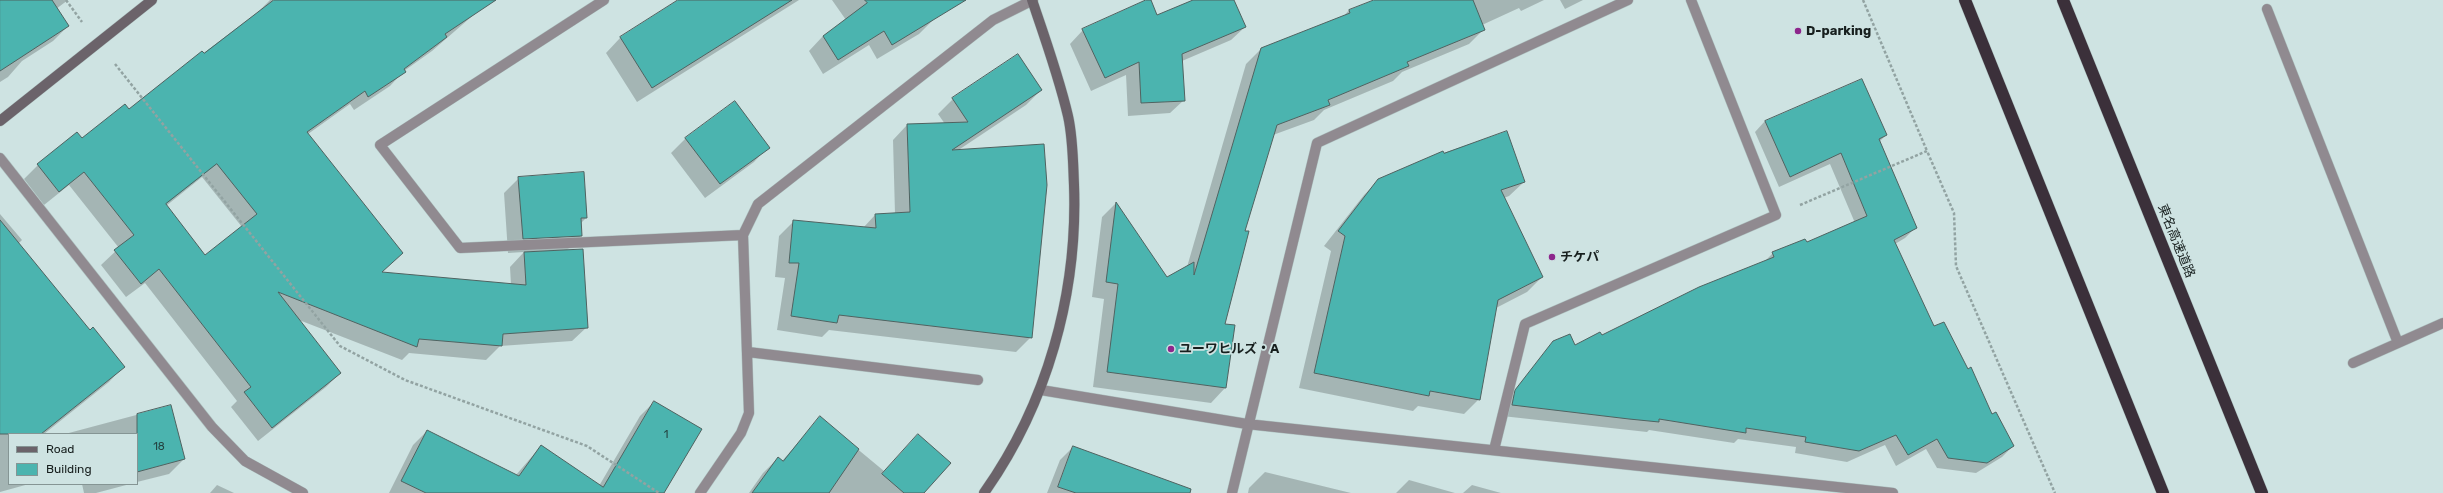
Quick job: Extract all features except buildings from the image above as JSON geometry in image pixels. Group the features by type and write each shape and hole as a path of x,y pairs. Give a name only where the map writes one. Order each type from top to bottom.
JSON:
{"highway":[{"path":"1965,0 2163,493"},
{"name":"東名高速道路","path":"2063,0 2262,493"}],"street":[{"path":"0,121 97,42 152,0"},
{"path":"604,0 380,144 460,248 743,235"},
{"path":"700,493 741,433 748,413 748,352 743,235 758,204 993,20 1032,0 1068,116 1073,150 1075,222 1067,297 1041,390 1007,460 984,493"},
{"path":"1232,493 1317,143 1628,0"},
{"path":"1494,450 1525,324 1776,215 1691,0"},
{"path":"2267,9 2398,343"},
{"path":"0,158 212,427 245,461 303,493"},
{"path":"2353,364 2443,323"},
{"path":"748,352 978,380"},
{"path":"1041,390 1248,424 1893,493"}],"path":[{"path":"66,0 97,42 340,346 405,380 587,446 659,493"},
{"path":"1863,0 1954,213 1956,266 2055,493"},
{"path":"1776,215 1927,151"}],"place":[{"name":"D-parking","path":"1798,31"},
{"name":"チケパ","path":"1552,257"},
{"name":"ユーワヒルズ・A","path":"1171,349"}]}
